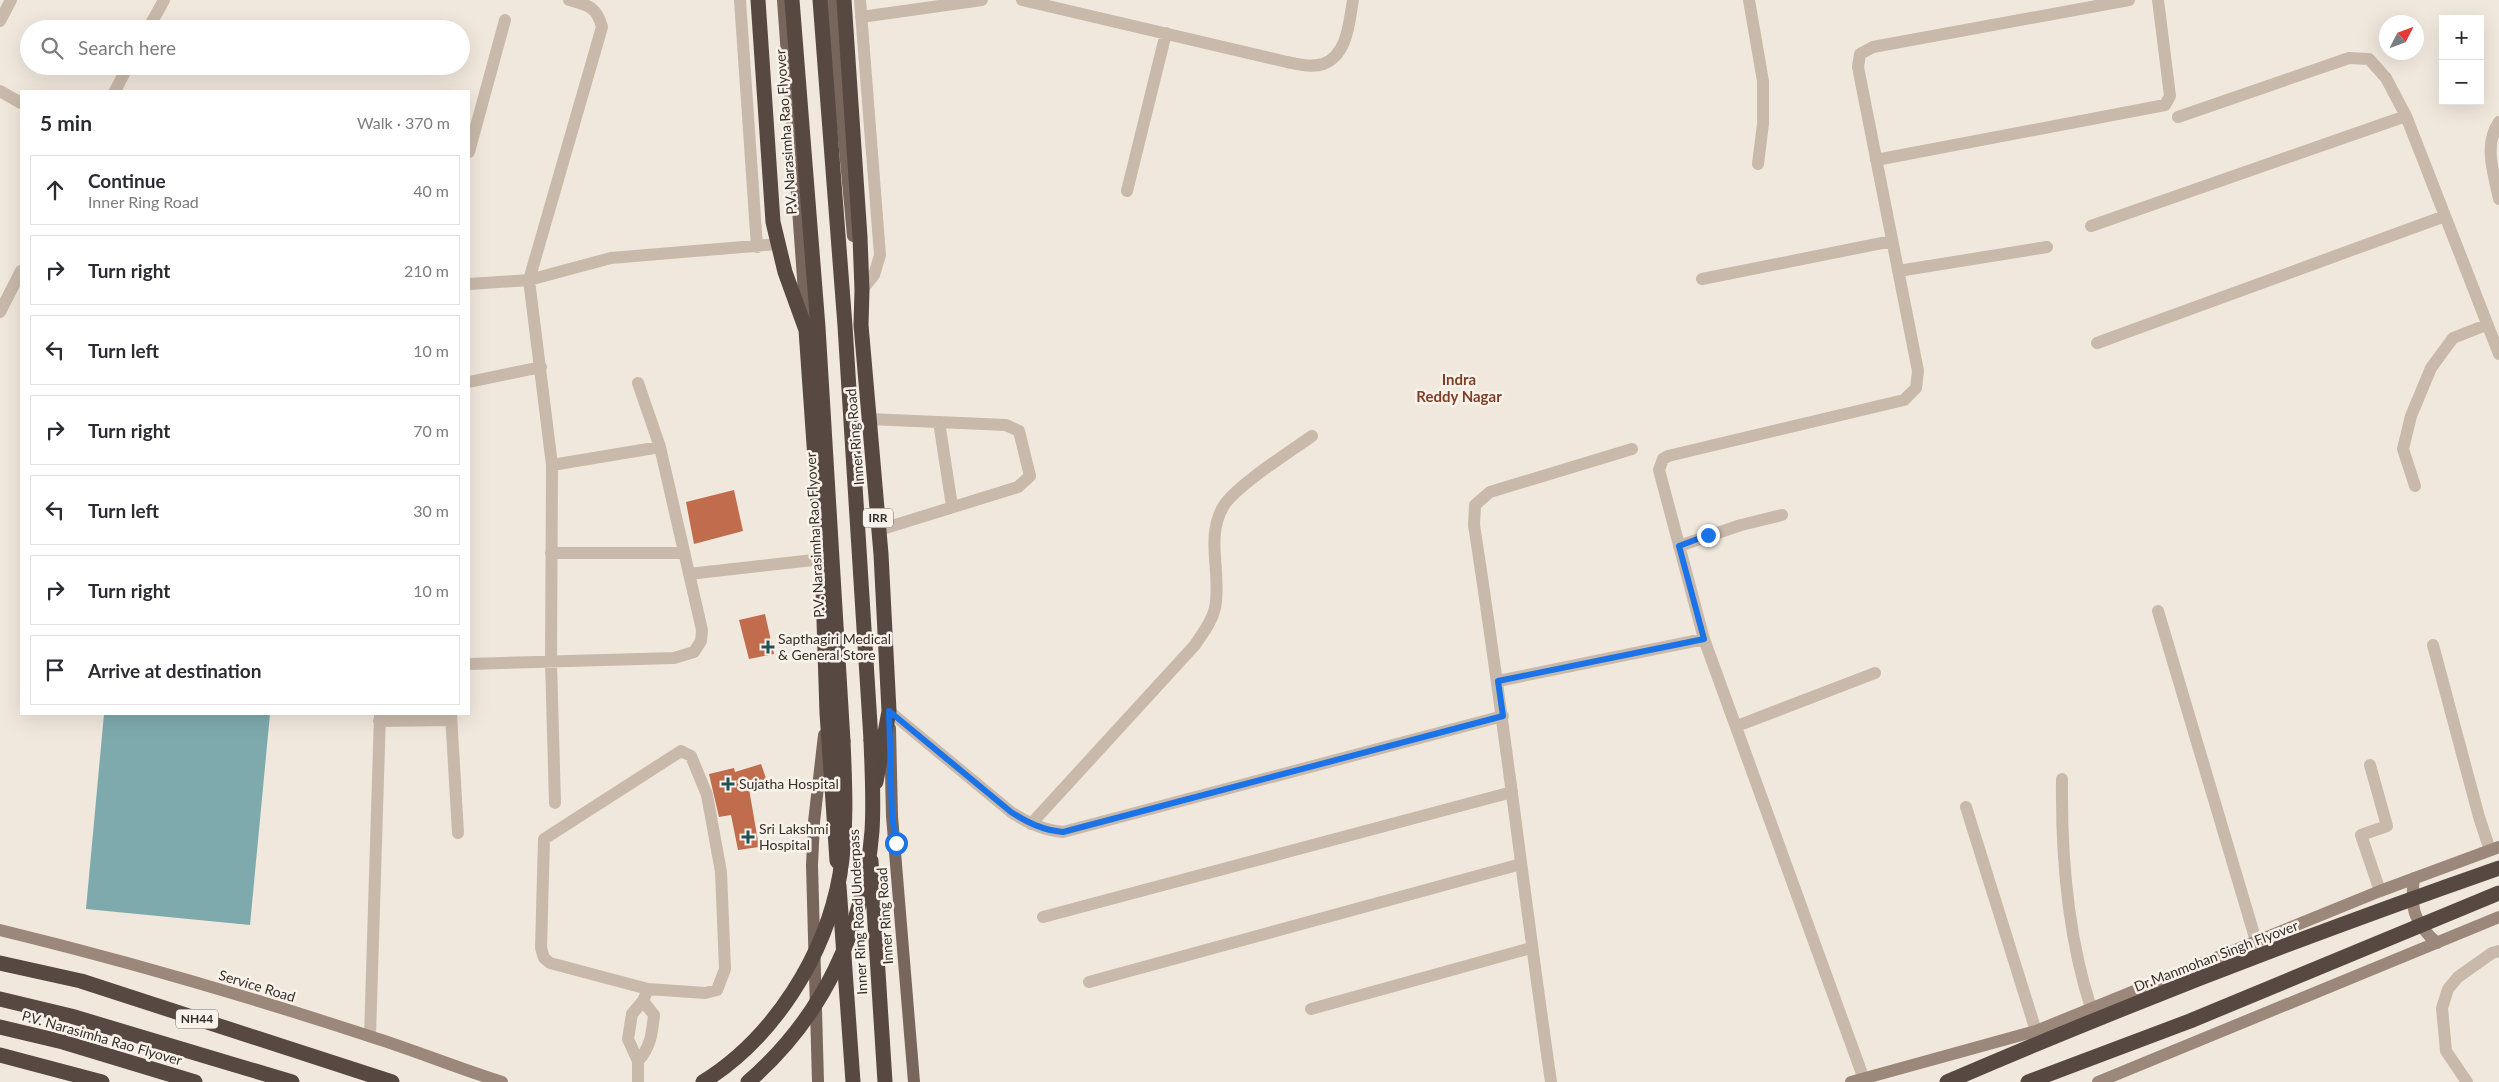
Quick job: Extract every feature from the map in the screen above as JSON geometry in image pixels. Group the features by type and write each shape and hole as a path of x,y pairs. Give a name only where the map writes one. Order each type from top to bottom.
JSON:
{"highway":[{"path":"758,0 774,222 778,244 806,330 822,559 827,713"},
{"name":"P.V. Narasimha Rao Flyover","path":"703,1082 726,1066 758,1035 784,1004 804,972 828,921 840,875 845,827 843,741 818,327 792,0"},
{"path":"748,1082 794,1035 812,1012 841,960 852,932 865,882 872,830 871,730 845,326 820,0"},
{"path":"844,0 862,290 861,325"},
{"name":"Inner Ring Road","path":"861,325 879,530 889,711"},
{"name":"Inner Ring Road Underpass","path":"885,1082 869,819 889,711"},
{"name":"Inner Ring Road Underpass","path":"827,713 853,1082"},
{"name":"Dr.Manmohan Singh Flyover","path":"1947,1082 2036,1044 2388,906 2499,868"},
{"path":"2028,1082 2190,1021 2499,893"},
{"name":"NH44","path":"0,963 81,981 392,1082"},
{"name":"P.V. Narasimha Rao Flyover","path":"0,999 71,1016 292,1082"},
{"name":"P.V. Narasimha Rao Flyover","path":"0,1027 62,1042 195,1082"},
{"path":"0,1055 102,1082"}],"main road":[{"path":"783,0 806,330"},
{"name":"Inner Ring Road","path":"831,0 861,325"},
{"name":"Inner Ring Road","path":"889,711 892,816 914,1082"},
{"path":"818,1082 812,864 814,822 827,713"}],"street":[{"path":"0,21 12,0"},
{"path":"153,20 164,0"},
{"path":"555,802 550,553 552,465 529,280 602,27 599,15 588,6 569,0"},
{"path":"740,0 757,247"},
{"path":"860,0 880,255 874,275 862,290"},
{"path":"861,17 982,0"},
{"path":"1022,0 1166,32 1288,62 1314,66 1324,64 1344,46 1354,0"},
{"path":"1749,0 1763,81 1762,124 1758,164"},
{"path":"1865,1080 1704,639 1659,470 1663,459 1899,401 1910,395 1916,388 1918,371 1858,66 1860,54 1866,50 2129,0"},
{"path":"1876,160 2165,105 2170,96 2158,0"},
{"path":"470,148 504,20"},
{"path":"1127,191 1166,32"},
{"path":"2178,117 2302,72 2349,58 2369,59 2386,78 2406,116 2486,325 2499,354"},
{"path":"115,90 123,75"},
{"path":"0,91 20,102"},
{"path":"2091,226 2406,116"},
{"path":"2499,122 2496,127 2490,154 2499,199"},
{"path":"2097,343 2445,216"},
{"path":"1702,279 1892,241"},
{"path":"470,284 529,280 611,258 778,244"},
{"path":"1898,271 2047,246"},
{"path":"0,312 20,273"},
{"path":"2415,486 2403,449 2411,416 2430,368 2453,338 2486,325"},
{"path":"470,382 541,366"},
{"path":"470,664 674,658 694,652 701,641 702,630 660,447 638,383"},
{"path":"869,419 1006,425 1019,431 1030,476 1018,487 879,530"},
{"path":"938,422 952,506"},
{"path":"1031,824 1195,645 1208,625 1215,608 1214,527 1223,506 1235,492 1312,436"},
{"path":"552,465 660,447"},
{"path":"1551,1082 1531,948 1503,716 1474,525 1475,505 1490,492 1632,449"},
{"path":"1679,546 1741,525 1782,515"},
{"path":"550,553 684,553"},
{"path":"689,574 822,559"},
{"path":"2158,611 2256,941"},
{"path":"1498,681 1704,639"},
{"path":"1851,1082 1865,1080 2036,1031 2414,878 2495,848 2479,817 2433,645"},
{"path":"1737,726 1875,673"},
{"path":"889,711 1011,812 1031,824 1049,831 1063,832 1503,716"},
{"path":"370,1036 380,717 451,717 458,833"},
{"path":"638,1060 650,1045 653,1029 654,1015 646,995 550,963 544,958 541,948 544,839 681,752 691,756 707,795 721,872 725,969 717,990 705,993 646,995"},
{"path":"2370,765 2387,826 2361,834 2380,892"},
{"path":"2062,779 2062,833 2069,915 2080,975 2092,1008"},
{"path":"1043,917 1512,792"},
{"path":"1966,807 2036,1031"},
{"path":"1089,982 1521,864"},
{"path":"2414,878 2412,894 2414,914 2428,936 2437,943"},
{"path":"2098,1082 2125,1076 2499,917"},
{"name":"Service Road","path":"0,930 88,951 370,1036 502,1082"},
{"path":"1311,1009 1531,948"},
{"path":"2467,1082 2446,1051 2442,1008 2448,989 2458,977 2492,953 2499,951"},
{"path":"638,1082 638,1060 628,1039 632,1014 646,995"}],"water":[{"path":"104,715 270,715 250,925 86,909"}],"building":[{"path":"734,490 743,531 694,544 686,502"},
{"path":"765,614 774,654 749,659 739,620"},
{"path":"761,764 768,784 749,789 759,847 738,850 731,815 719,817 709,774 734,768 735,772"}],"place":[{"name":"Sapthagiri Medical & General Store","path":"768,647"},
{"name":"Sujatha Hospital","path":"728,784"},
{"name":"Sri Lakshmi Hospital","path":"748,837"}],"district":[{"name":"Indra Reddy Nagar","path":"1459,388"}],"route":[{"path":"896,843 892,816 889,711 1011,812 1031,824 1049,831 1063,832 1503,716 1498,681 1704,639 1679,546 1708,535"}]}
